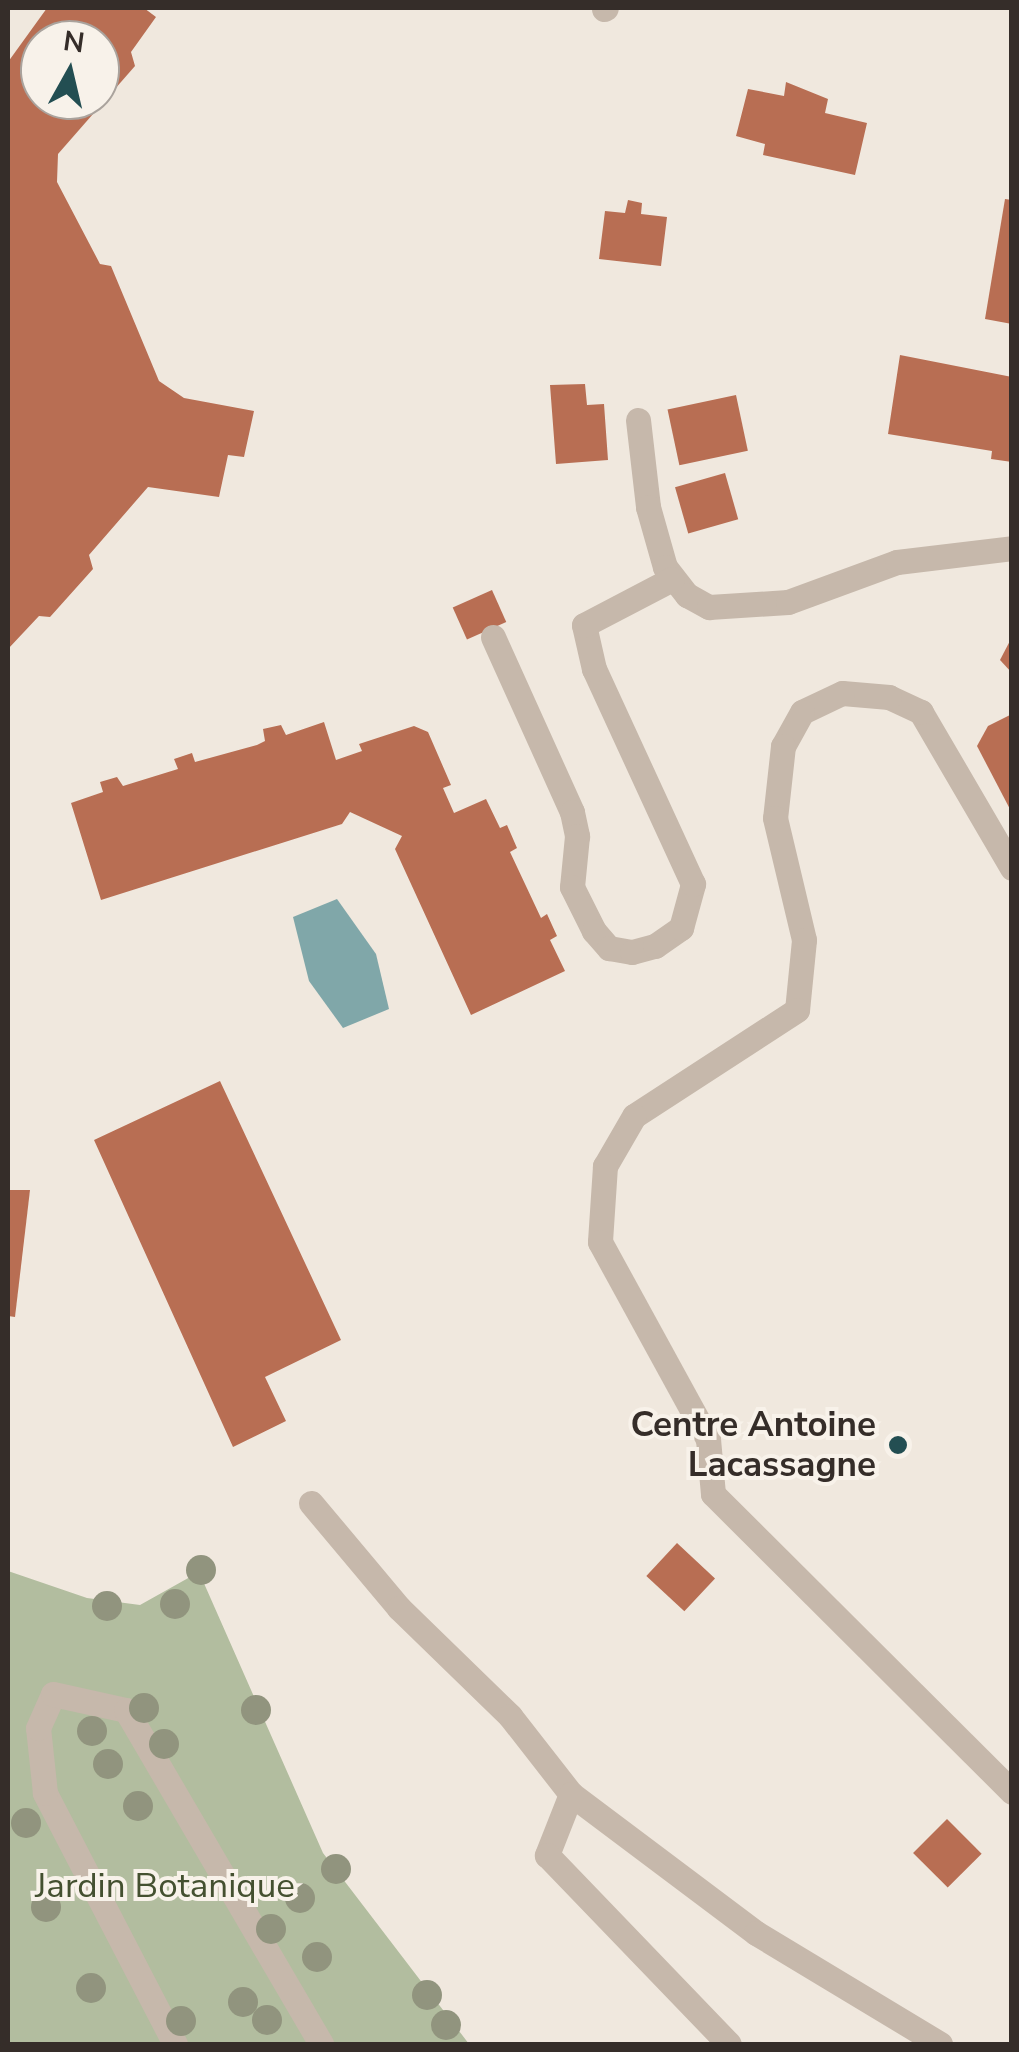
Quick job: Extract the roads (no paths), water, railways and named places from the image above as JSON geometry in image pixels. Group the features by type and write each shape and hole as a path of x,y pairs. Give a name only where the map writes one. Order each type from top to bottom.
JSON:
{"lane":[{"path":"638,420 648,506 672,579 710,607 788,602 897,562 1012,548"},
{"path":"493,637 572,812 577,836 572,887 594,931 609,948 632,952 655,946 681,928 692,884 594,669 584,626 672,579"},
{"path":"1012,868 922,712 889,697 842,693 802,712 783,746 775,818 804,940 797,1010 634,1116 605,1166 600,1242 708,1439 713,1494 1012,1792"},
{"path":"311,1503 399,1608 510,1716 571,1794 756,1934 940,2044"},
{"path":"175,2044 45,1792 38,1728 53,1694 126,1710 321,2044"},
{"path":"571,1794 546,1855 728,2044"}],"water":[{"path":"337,899 376,954 389,1009 343,1028 309,981 293,917"}],"place":[{"name":"Centre Antoine Lacassagne","path":"898,1445"}],"park label":[{"name":"Jardin Botanique","path":"165,1886"}]}
